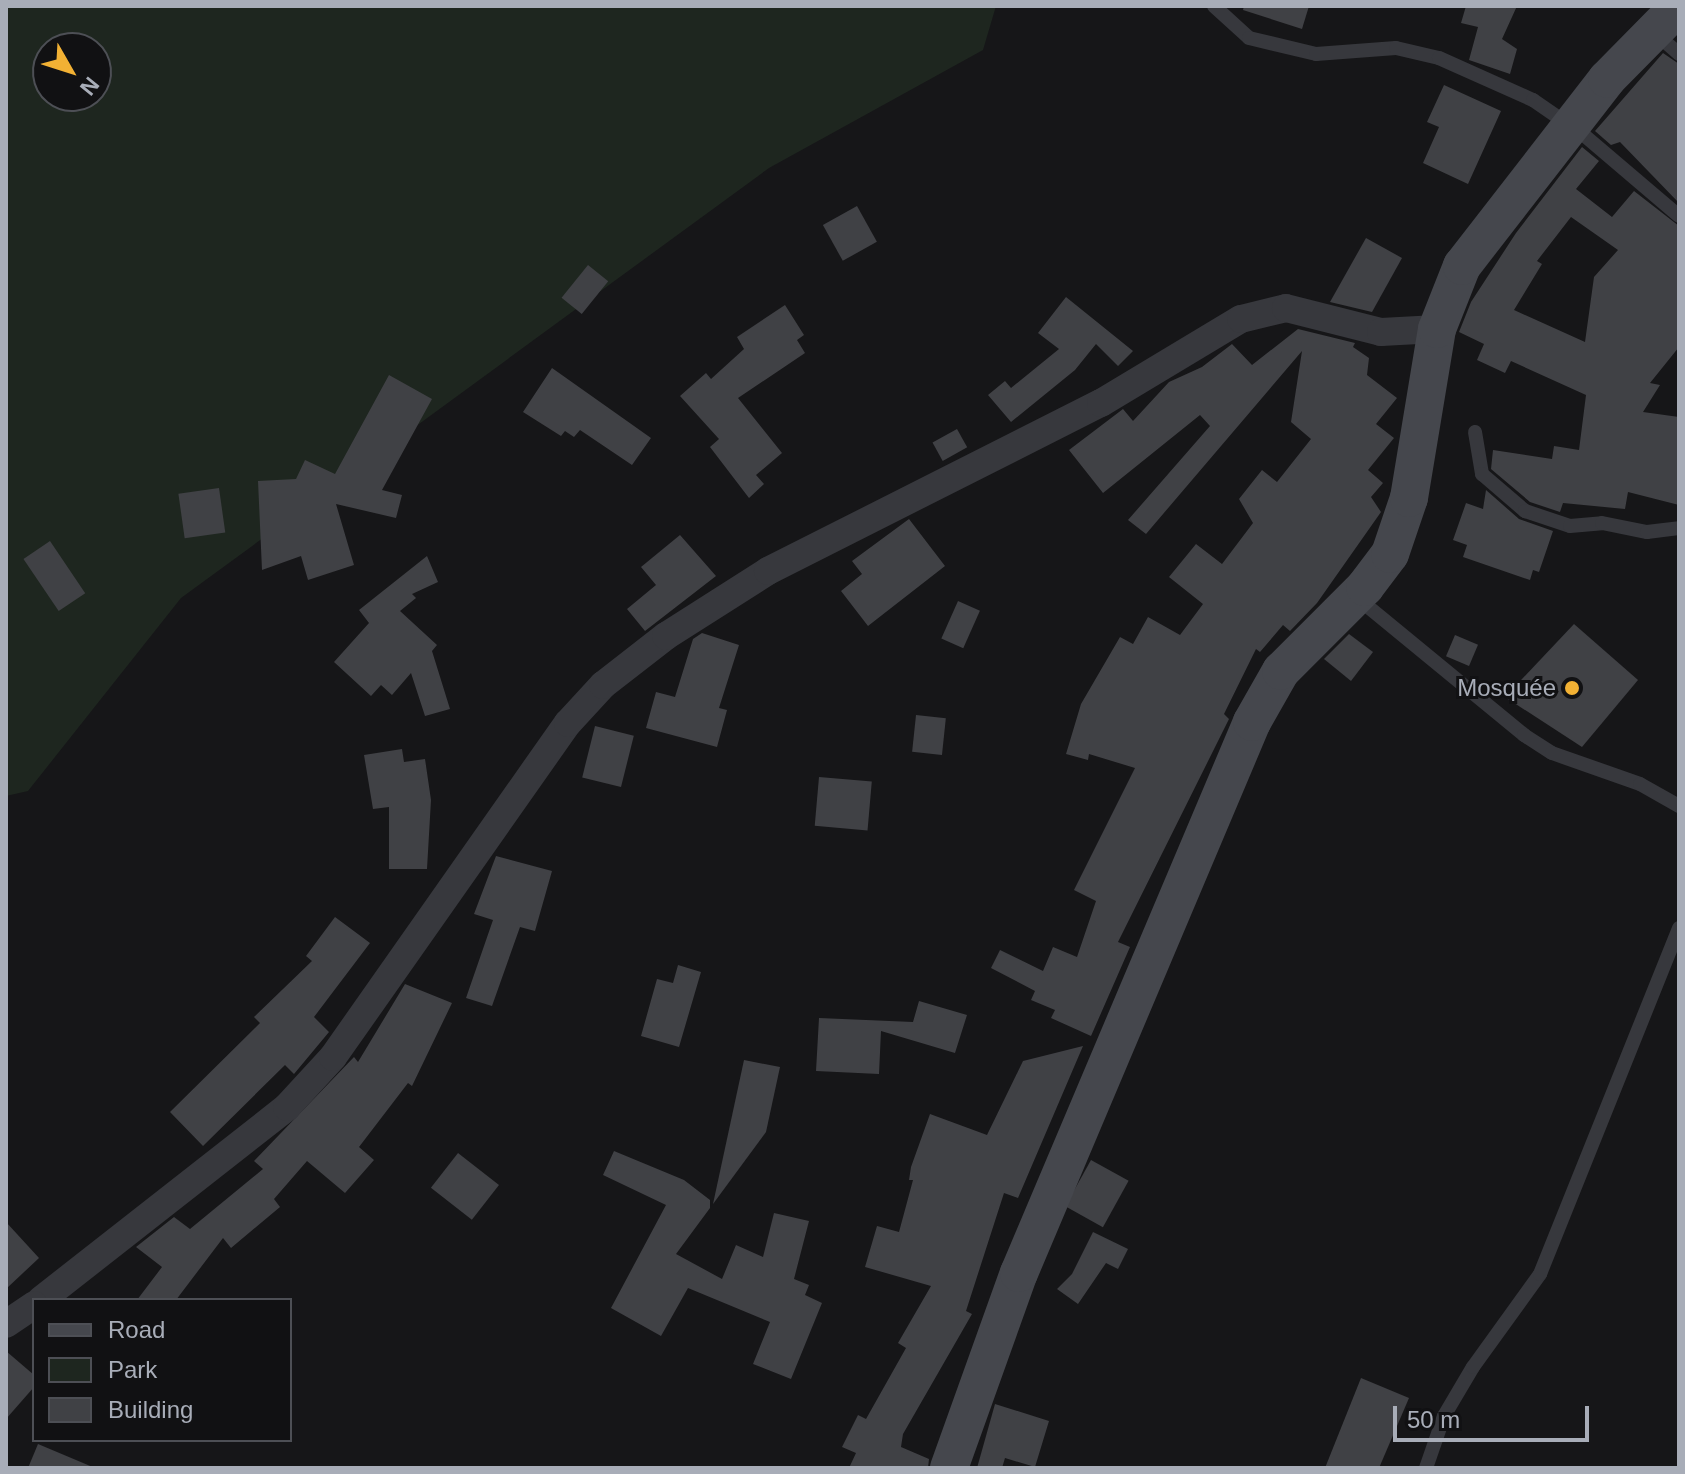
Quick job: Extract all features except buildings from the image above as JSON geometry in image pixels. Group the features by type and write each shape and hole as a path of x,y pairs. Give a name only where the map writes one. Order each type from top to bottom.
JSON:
{"street":[{"path":"949,1468 1019,1273 1252,722 1281,671 1355,596 1390,554 1409,498 1437,329 1462,266 1568,127 1671,31"},
{"path":"44,1298 287,1107 333,1057 568,723 603,685 666,636 768,571 1101,403 1241,319 1286,308 1381,332 1437,329"},
{"path":"6,1324 32,1306"}],"lane":[{"path":"1214,6 1249,38 1316,54 1396,48 1439,58 1533,100 1679,216"},
{"path":"1475,432 1482,474 1525,511 1570,526 1602,523 1647,532 1679,528"},
{"path":"1355,596 1524,735 1552,753 1640,784 1679,806"},
{"path":"1426,1468 1444,1416 1473,1367 1540,1274 1679,928"}],"green space":[{"path":"6,6 996,6 983,50 769,168 181,598 28,791 6,796"}],"place":[{"name":"Mosquée","path":"1572,688"}]}
